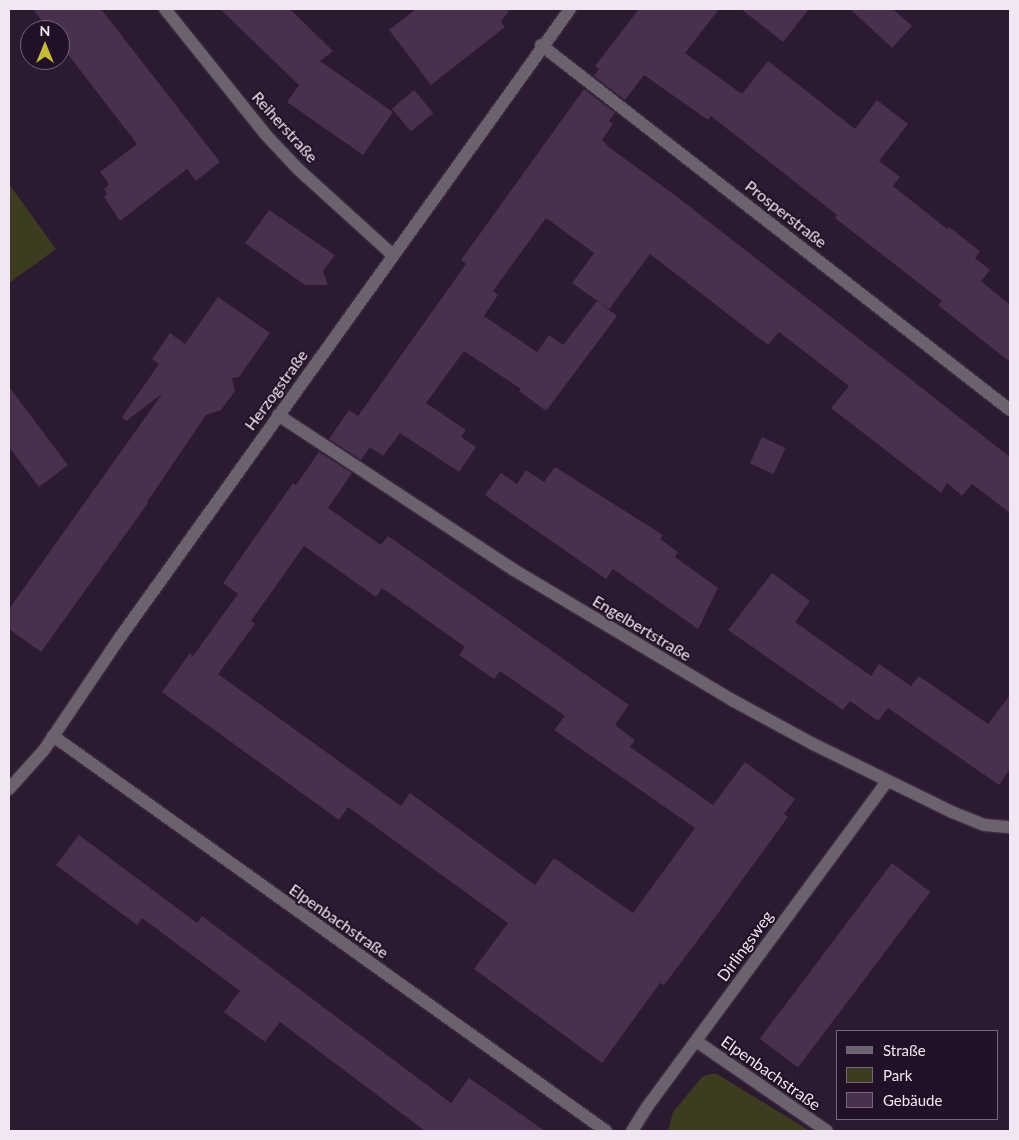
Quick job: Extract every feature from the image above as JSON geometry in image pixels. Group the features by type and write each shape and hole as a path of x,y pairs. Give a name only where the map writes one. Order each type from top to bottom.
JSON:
{"street":[{"name":"Reiherstraße","path":"165,9 266,134 298,169 394,255"},
{"name":"Herzogstraße","path":"10,785 44,750 121,636 394,255 541,45 570,9"},
{"name":"Prosperstraße","path":"541,45 1010,410"},
{"name":"Engelbertstraße","path":"278,415 550,593 732,700 887,781 970,819 985,825 1010,827"},
{"name":"Elpenbachstraße","path":"53,736 606,1131"},
{"name":"Dirlingsweg","path":"632,1131 887,781"},
{"name":"Elpenbachstraße","path":"696,1041 827,1131"}],"green space":[{"path":"9,184 56,249 9,283"},
{"path":"717,1074 810,1131 668,1131 673,1112 703,1076"}],"building":[{"path":"33,9 101,9 220,162 196,181 187,169 120,221 104,197 107,194 104,189 109,184 100,172 137,144 70,57 70,20 41,20"},
{"path":"220,9 290,9 333,51 320,61 393,112 363,155 287,102 299,85"},
{"path":"416,9 510,9 501,22 505,27 431,85 389,30"},
{"path":"639,9 719,9 685,53 742,94 768,61 855,129 877,100 908,124 879,161 900,177 893,186 947,229 949,227 980,251 975,258 990,270 981,281 1010,305 1010,362 938,305 942,301 835,218 837,215 711,116 708,120 644,75 625,100 594,76 599,69 595,66"},
{"path":"741,9 809,9 783,42"},
{"path":"850,9 893,9 912,26 892,48"},
{"path":"584,89 615,113 609,121 613,124 602,140 610,148 680,199 1010,457 1010,513 972,484 962,496 947,483 941,493 831,408 849,386 779,332 768,345 650,254 609,309 572,283 594,253 546,218 493,291 498,295 484,316 537,352 549,335 563,345 597,301 617,316 546,411 519,391 521,389 464,351 426,403 466,430 461,437 476,447 459,472 400,433 383,456 370,447 361,460 329,439 349,410 358,416 466,264 461,260"},
{"path":"414,90 433,113 411,132 392,109"},
{"path":"269,210 335,255 323,271 328,285 305,285 245,243"},
{"path":"218,297 270,333 239,377 232,378 235,391 221,410 206,415 148,503 41,652 9,629 9,609 162,394 126,421 122,417 159,364 152,359 170,333 185,344"},
{"path":"9,387 68,465 39,487 9,447"},
{"path":"762,437 786,448 773,474 750,463"},
{"path":"319,452 352,473 328,508 381,545 388,536 629,705 615,725 635,740 630,747 713,805 745,762 795,799 784,814 788,817 713,920 664,985 660,983 602,1063 474,969 508,923 348,807 339,820 162,692 190,653 193,656 238,594 223,583 293,483 296,485","holes":["304,546 376,597 382,588 465,647 459,655 494,679 500,671 565,716 554,730 695,828 633,913 554,858 535,885 410,793 401,806 218,674 255,624 251,621"]},
{"path":"555,467 663,535 660,539 678,552 675,557 718,588 698,629 613,569 606,579 485,495 501,473 517,484 526,470 544,482"},
{"path":"772,573 810,601 795,622 871,676 879,664 911,686 919,676 988,724 1010,695 1010,769 999,785 888,708 878,721 850,701 843,710 728,630"},
{"path":"79,835 197,923 202,916 451,1103 469,1078 545,1131 425,1131 280,1022 265,1042 224,1012 240,991 142,918 137,925 56,865"},
{"path":"892,863 930,892 798,1068 760,1039"}]}
